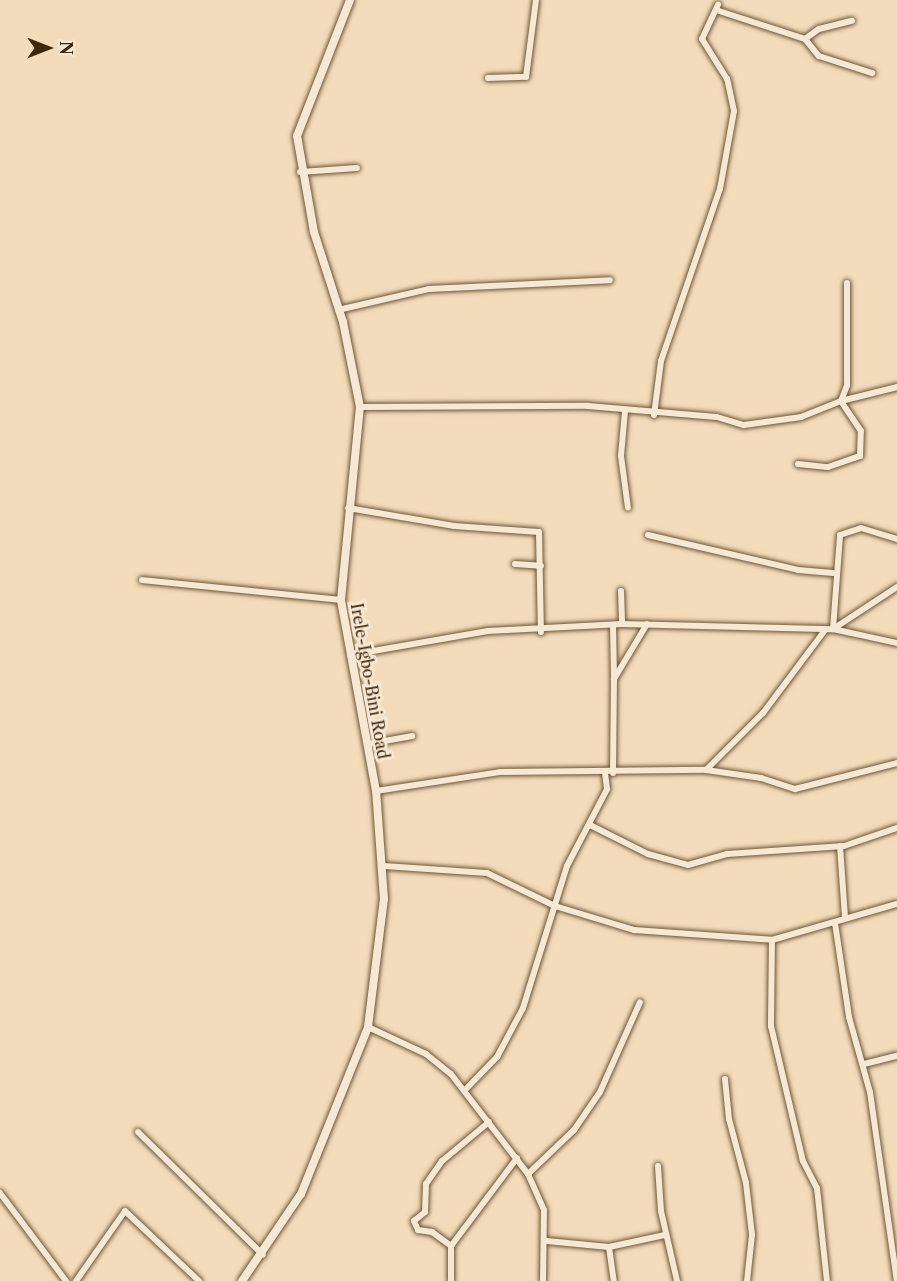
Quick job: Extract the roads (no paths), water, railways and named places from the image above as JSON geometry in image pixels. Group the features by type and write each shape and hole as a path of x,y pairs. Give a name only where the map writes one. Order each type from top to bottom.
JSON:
{"street":[{"name":"Irele-Igbo-Bini Road","path":"242,1281 263,1255 301,1194 368,1027 381,939 384,866 376,791 341,600 348,508 360,407 338,310 300,172 297,136 350,0"},
{"path":"488,78 526,77 536,0"},
{"path":"654,415 661,361 720,189 734,111 727,79 702,39 717,7 805,39 819,56 872,73"},
{"path":"805,39 819,29 852,21"},
{"path":"300,172 357,168"},
{"path":"338,310 429,289 610,280"},
{"path":"841,401 850,376 847,283"},
{"path":"360,407 625,411 767,424 841,401 897,387"},
{"path":"798,464 828,467 864,450 856,420 841,401"},
{"path":"625,411 621,456 628,508"},
{"path":"348,508 454,526 534,529 540,534 541,632"},
{"path":"833,630 833,573 843,533 861,528 897,539"},
{"path":"648,535 798,570 833,573"},
{"path":"515,564 541,566"},
{"path":"142,580 341,600"},
{"path":"833,630 897,587"},
{"path":"621,591 622,624"},
{"path":"350,655 488,632 541,632 622,624 833,630 897,643"},
{"path":"614,679 647,624"},
{"path":"613,625 613,773"},
{"path":"706,770 763,713 825,630"},
{"path":"368,744 412,736"},
{"path":"376,791 500,772 613,773 706,770 795,789 897,763"},
{"path":"466,1089 496,1057 523,1008 567,866 607,789 605,772"},
{"path":"590,825 648,854 688,865 727,854 840,846 897,828"},
{"path":"840,846 845,918"},
{"path":"384,866 487,873 555,906 634,930 772,940 897,904"},
{"path":"835,923 849,1017 864,1064 897,1281"},
{"path":"772,940 771,1026 803,1161 817,1188 826,1281"},
{"path":"528,1174 574,1130 600,1092 640,1002"},
{"path":"368,1027 426,1054 466,1089 517,1158 528,1174 544,1210 547,1241 543,1281"},
{"path":"864,1064 897,1056"},
{"path":"725,1079 729,1119 746,1182 752,1235 747,1281"},
{"path":"451,1246 432,1232 418,1230 414,1221 425,1212 426,1184 442,1161 489,1122"},
{"path":"138,1132 263,1255"},
{"path":"451,1281 451,1246 517,1158"},
{"path":"658,1166 665,1235 677,1281"},
{"path":"0,1193 66,1281"},
{"path":"76,1281 127,1211 199,1281"},
{"path":"547,1241 609,1247 665,1235"},
{"path":"609,1247 614,1281"}]}
